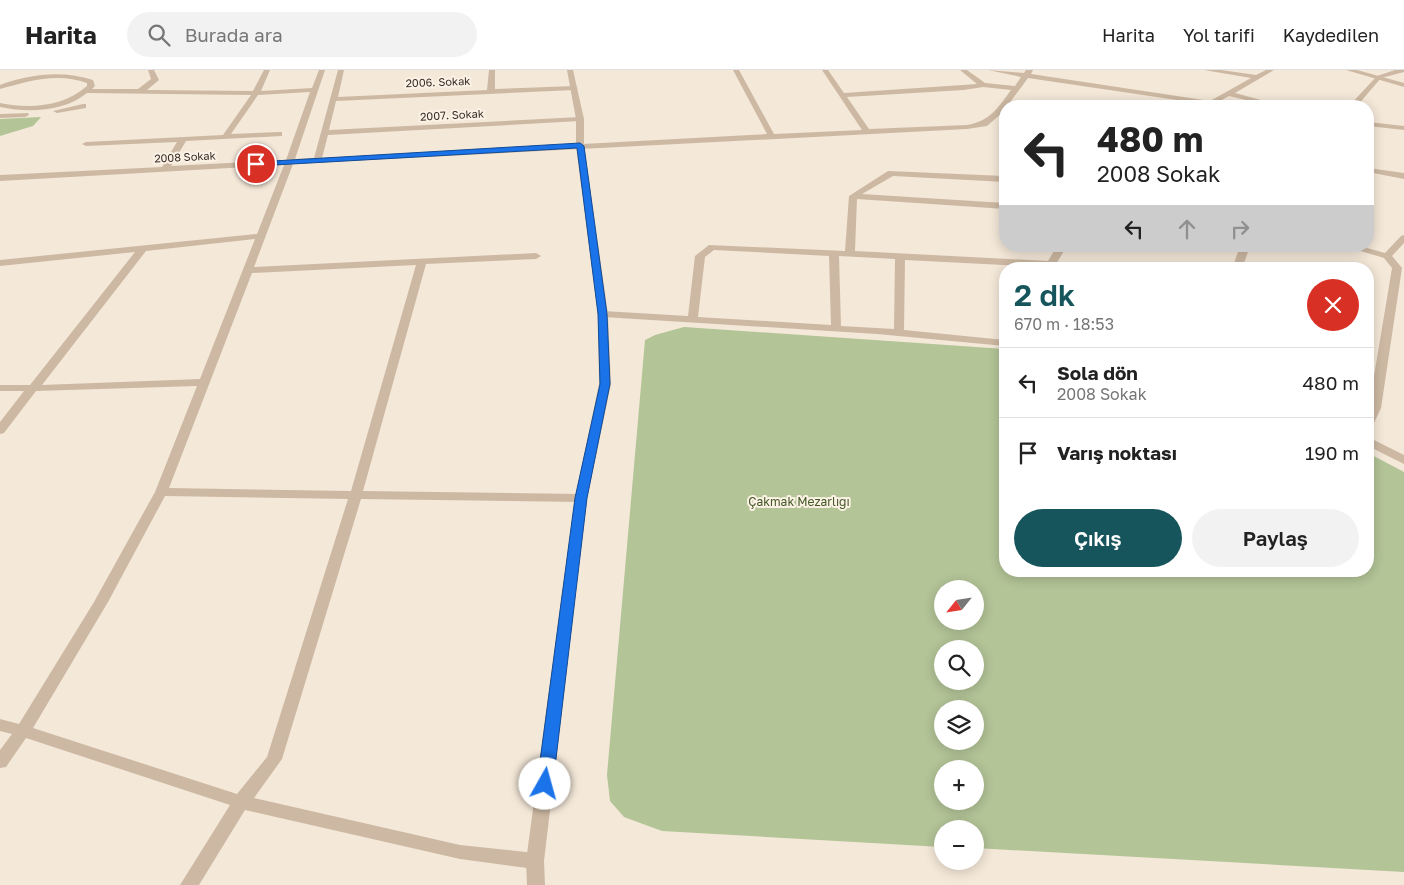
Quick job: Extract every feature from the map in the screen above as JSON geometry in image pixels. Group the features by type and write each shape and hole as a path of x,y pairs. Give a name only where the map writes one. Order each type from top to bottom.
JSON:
{"street":[{"path":"138,92 155,80 151,70"},
{"path":"225,137 256,93 267,70"},
{"path":"0,762 23,730 101,602 161,492 261,236 322,70"},
{"path":"317,161 341,70"},
{"path":"491,91 492,70"},
{"path":"536,885 535,861 581,498 605,384 603,314 580,146 580,120 570,70"},
{"path":"736,70 772,137"},
{"path":"824,70 867,132"},
{"path":"962,70 983,85"},
{"path":"990,70 1028,73 1180,100"},
{"path":"1207,70 1255,77"},
{"path":"1218,100 1255,77 1271,70"},
{"path":"1349,70 1404,85"},
{"path":"1359,100 1379,77 1402,70"},
{"path":"0,87 42,73 86,79 90,82 91,86 84,93"},
{"name":"2008 Sokak","path":"1009,100 1028,73"},
{"path":"842,95 964,88 983,85 1017,88"},
{"name":"2006. Sokak","path":"333,99 574,88"},
{"path":"0,105 14,107 42,106 84,93 256,93 315,90"},
{"path":"1230,94 1254,100"},
{"path":"0,116 41,114 83,106"},
{"name":"2008 Sokak","path":"0,178 967,127 984,124 999,113"},
{"name":"2007. Sokak","path":"324,133 580,120"},
{"path":"1374,125 1404,128"},
{"path":"86,144 279,134"},
{"path":"165,169 183,139"},
{"path":"1374,171 1404,176"},
{"path":"853,196 891,173 999,179"},
{"path":"853,196 999,206"},
{"path":"850,254 853,196"},
{"path":"0,263 261,236"},
{"path":"1388,256 1404,238"},
{"path":"0,430 144,247"},
{"path":"694,319 700,256 712,247 999,263"},
{"path":"1372,252 1388,256 1397,268 1374,410"},
{"path":"834,253 836,328"},
{"path":"247,270 536,256"},
{"path":"899,333 900,257"},
{"path":"189,885 241,802 274,759 356,495 422,262"},
{"path":"603,314 836,328 999,341"},
{"path":"0,388 204,382"},
{"path":"1374,444 1404,460"},
{"path":"161,492 581,498"},
{"path":"0,725 23,730 241,802 460,852 535,861"}],"green space":[{"path":"41,117 33,126 0,136 0,119"},
{"name":"Çakmak Mezarlığı","path":"684,327 999,349 999,577 1374,577 1374,456 1404,472 1404,872 984,849 984,820 934,820 934,847 662,831 624,817 610,801 607,775 645,340 655,335"}],"route":[{"path":"256,164 580,146 603,314 605,384 581,498 545,784"}]}
